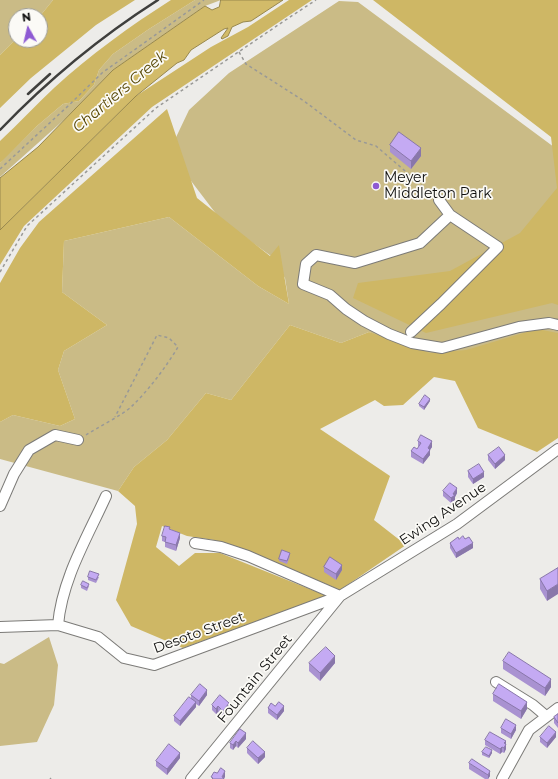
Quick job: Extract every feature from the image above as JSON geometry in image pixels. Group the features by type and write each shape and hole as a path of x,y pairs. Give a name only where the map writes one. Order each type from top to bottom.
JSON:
{"street":[{"path":"411,332 498,247 450,215 439,200"},
{"path":"450,215 420,243 355,263 316,255 306,264 303,284 330,295 364,322 389,334 418,344 442,348 519,327 549,323 558,325"},
{"path":"389,334 414,331 418,344"},
{"path":"0,506 14,474 29,450 55,435 78,440"},
{"name":"Ewing Avenue","path":"340,596 457,524 558,449"},
{"path":"58,625 59,609 68,578 106,496"},
{"path":"195,543 221,547 248,556 340,596"},
{"name":"Desoto Street","path":"0,627 58,625 98,637 124,658 154,665 340,596"},
{"name":"Fountain Street","path":"191,779 340,596"},
{"path":"496,682 533,705 546,716"},
{"path":"502,779 529,730 558,708"}],"path":[{"path":"0,169 102,73 204,0"},
{"path":"0,272 27,226 156,108 316,0"},
{"path":"238,52 246,64 304,101 356,140 376,146 439,200"},
{"path":"78,440 130,408 166,366 178,347 169,338 157,335 115,417"}],"shaded area":[{"path":"0,0 53,0 46,8 8,8 8,47 0,55"},
{"path":"53,0 135,0 96,25 31,78 0,108 0,55 8,47 48,48 48,8 46,8"},
{"path":"171,0 195,0 113,54 99,70 94,85 79,101 63,104 37,126 0,163 0,141 54,88 111,41"},
{"path":"195,0 221,0 205,6 113,70 66,118 0,177 0,163 3,159 37,126 63,104 79,101 94,85 99,70 113,54"},
{"path":"289,0 312,0 152,107 24,226 0,265 0,230 136,96 211,47 248,27"},
{"path":"373,0 558,0 558,305 552,303 426,333 353,298 358,283 450,271 520,233 557,188 551,137"},
{"name":"Meyer Middleton Park","path":"339,1 358,2 558,150 558,426 369,332 341,343 290,325 231,400 206,393 167,440 134,467 118,491 0,459 0,422 13,415 60,426 75,419 58,370 64,351 107,325 62,292 64,241 169,217 258,286 289,304 285,278 271,256 220,219 169,152 189,110 229,73"},
{"path":"167,109 197,198 270,256 279,245 289,304 258,286 169,217 64,241 62,292 107,325 64,351 58,370 75,419 60,426 13,415 0,422 0,283 20,248 39,222"},
{"path":"290,325 341,343 369,332 430,353 466,350 537,329 558,333 558,438 537,452 478,428 455,381 434,377 403,405 384,406 375,400 320,429 390,476 374,520 406,545 340,590 256,554 214,540 187,536 162,526 156,547 179,566 195,553 220,553 327,596 183,648 131,626 116,600 137,524 135,506 118,491 134,467 167,440 206,393 231,400"},
{"path":"49,637 58,665 54,705 37,742 0,746 0,663 4,664"}],"water":[{"name":"Chartiers Creek","path":"221,0 283,0 251,21 243,22 232,27 228,36 222,39 221,38 228,28 191,50 184,60 177,63 136,96 0,230 0,178 38,147 113,70 205,6 212,10 219,7"}],"building":[{"path":"399,132 421,148 411,161 390,145"},
{"path":"425,395 430,399 424,407 419,404"},
{"path":"421,435 432,441 428,448 430,450 423,459 411,451 414,447 417,449 421,443 418,441"},
{"path":"499,447 505,455 495,464 488,455"},
{"path":"479,464 484,472 473,479 468,471"},
{"path":"450,483 457,488 453,494 455,495 451,498 443,491"},
{"path":"165,526 170,527 169,529 180,533 176,545 165,542 166,537 162,536"},
{"path":"463,536 465,539 469,537 473,543 456,553 450,543 458,537 459,539"},
{"path":"282,550 290,553 287,561 279,559"},
{"path":"330,557 342,565 336,574 324,567"},
{"path":"558,568 558,584 547,591 540,579"},
{"path":"90,571 99,574 96,580 88,577"},
{"path":"83,581 89,584 87,588 81,585"},
{"path":"326,647 335,656 320,673 309,663"},
{"path":"509,652 551,679 545,688 503,661"},
{"path":"200,684 207,690 199,701 191,695"},
{"path":"499,684 527,702 521,711 493,694"},
{"path":"220,695 229,703 223,711 218,706 216,709 212,705"},
{"path":"189,697 196,702 180,721 174,716"},
{"path":"279,702 284,706 277,715 268,708 271,703 275,706"},
{"path":"558,714 558,723 554,717"},
{"path":"506,719 516,725 511,734 501,728"},
{"path":"549,726 556,732 547,743 540,737"},
{"path":"240,729 246,733 238,743 236,741 233,745 230,743"},
{"path":"490,732 506,741 504,743 506,744 504,748 502,747 500,749 485,740"},
{"path":"253,741 265,752 258,758 247,748"},
{"path":"169,744 180,753 167,769 156,761"},
{"path":"486,747 492,750 489,756 482,752"},
{"path":"472,759 490,771 488,775 469,763"},
{"path":"221,768 225,771 222,777 224,778 212,779 213,778 211,777 214,772 217,773"}],"railway":[{"path":"0,130 36,94 75,60 115,29 158,0"},
{"path":"28,94 50,74"}],"place":[{"name":"Meyer Middleton Park","path":"376,186"}]}
